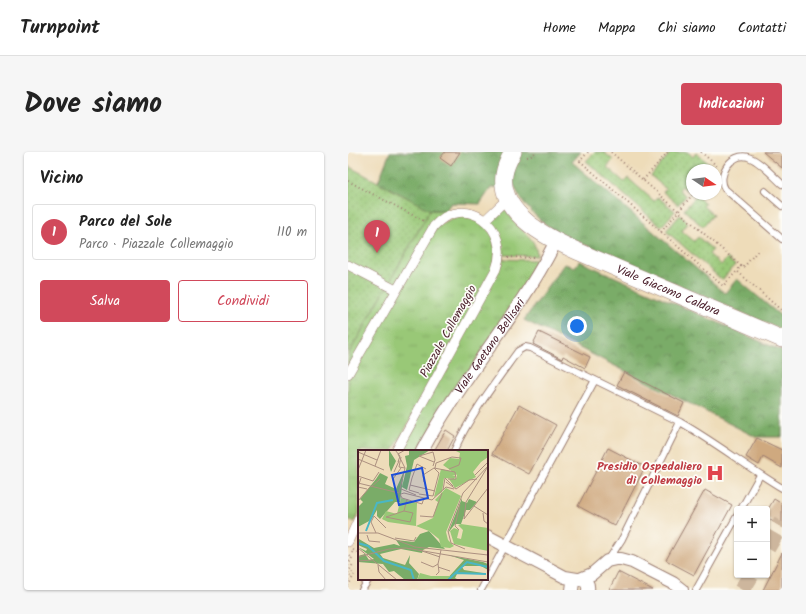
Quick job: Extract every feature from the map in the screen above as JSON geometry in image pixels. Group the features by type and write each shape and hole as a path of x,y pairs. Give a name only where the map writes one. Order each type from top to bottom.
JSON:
{"main road":[{"path":"508,198 504,184 506,166 519,154"},
{"name":"Viale Giacomo Caldora","path":"508,198 515,210 524,220 556,241 782,339"}],"street":[{"path":"348,374 434,226 452,214 464,213 476,215 485,220 508,198"},
{"name":"Piazzale Collemaggio","path":"397,450 496,269 499,257 499,246 496,234 485,220"},
{"name":"Viale Gaetano Bellisari","path":"423,450 438,422 538,274 556,241"},
{"path":"348,265 396,290"},
{"path":"348,542 354,522"},
{"path":"488,537 573,583 587,582 588,590"},
{"path":"573,583 592,574 607,562 616,559 627,560 673,583 682,590"}],"lane":[{"path":"782,184 754,159 743,156 735,158 729,164 722,178 725,189 782,239"},
{"path":"765,191 782,206"},
{"path":"455,450 470,420 518,351 525,347 530,348 680,422 717,444 760,475 782,488"},
{"path":"488,577 595,380"},
{"path":"607,562 622,540 680,422"},
{"path":"743,506 760,475"},
{"path":"696,590 734,521"},
{"path":"362,590 368,580"},
{"path":"481,590 486,580"}],"path":[{"path":"519,154 531,156 536,152"},
{"path":"588,152 580,161 723,286 741,266 743,268 758,250"},
{"path":"611,152 741,266"},
{"path":"643,180 668,152"},
{"path":"701,152 715,164"},
{"path":"348,181 424,221 428,222 441,220"},
{"path":"661,232 688,200"},
{"path":"499,257 537,258"},
{"path":"737,271 782,311"},
{"path":"348,560 353,550 358,552"},
{"path":"348,566 353,556"},
{"path":"348,573 353,564"},
{"path":"348,580 353,570"},
{"path":"348,586 354,575"}],"green space":[{"path":"390,152 581,152 572,162 725,293 737,279 782,317 782,330 560,234 539,219 527,207 514,185 491,188 480,204 451,203 446,210 430,210 378,182"},
{"path":"595,152 604,152 613,160 607,167 624,182 628,178 654,201 658,197 675,211 661,227 586,161"},
{"path":"671,152 688,152 693,157 696,153 710,164 686,164 686,190 682,186 679,190 686,196 678,205 663,192 666,189 651,176"},
{"path":"348,166 430,210 348,355"},
{"path":"693,200 701,200 705,203 703,206 713,215 703,227 684,210"},
{"path":"505,209 517,225 533,242 537,256 502,255 491,223"},
{"path":"430,210 446,210 348,370 348,355"},
{"path":"680,215 688,223 682,231 694,241 698,237 713,250 709,254 721,265 727,258 735,265 722,280 666,231"},
{"path":"458,216 479,219 494,236 496,265 394,450 358,450 358,516 354,522 348,519 348,378 438,225"},
{"path":"501,259 537,260 536,267 418,450 399,450"},
{"path":"579,261 782,351 782,437 756,437 524,320 564,264 575,267"}],"building":[{"path":"445,152 460,152 451,166 440,158"},
{"path":"763,152 782,152 782,168"},
{"path":"539,332 590,357 585,368 563,356 562,359 533,344"},
{"path":"624,372 684,403 678,416 617,385"},
{"path":"519,405 556,425 529,474 492,454"},
{"path":"446,430 455,436 448,450 435,450"},
{"path":"757,438 782,450 782,468 763,457 759,465 746,457"},
{"path":"608,448 645,467 615,526 578,506"},
{"path":"705,490 732,505 694,575 666,560"},
{"path":"774,499 782,504 782,527 770,520 770,506"},
{"path":"782,553 782,590 763,590"},
{"path":"618,572 653,590 609,590"}],"tunnel":[{"path":"770,543 782,522"},
{"path":"742,590 749,578"}],"place":[{"name":"Parco del Sole","path":"377,253"},
{"name":"Presidio Ospedaliero di Collemaggio","path":"715,473"}]}
